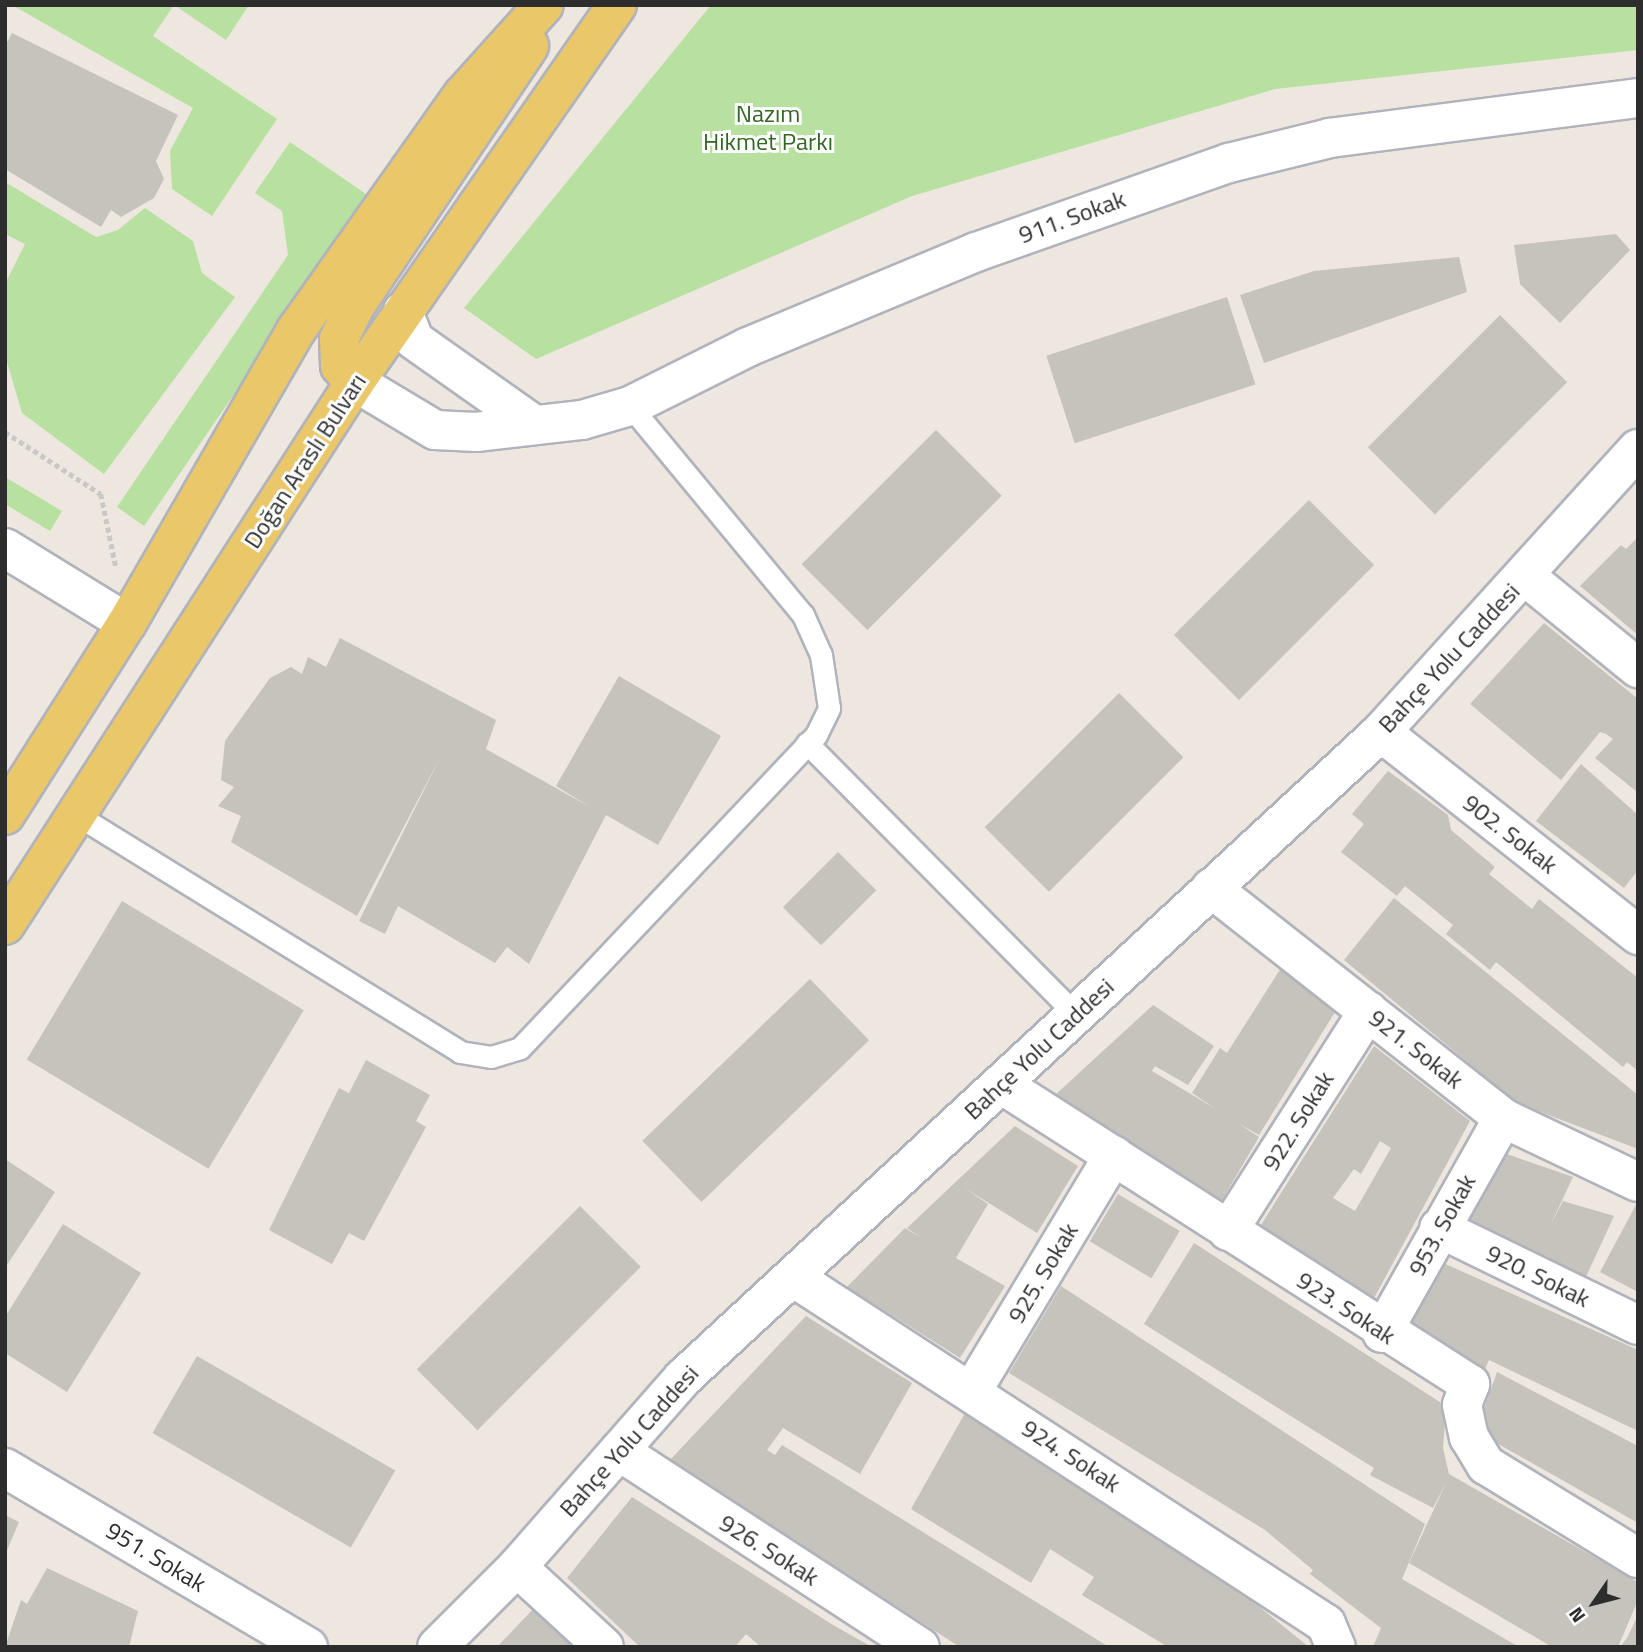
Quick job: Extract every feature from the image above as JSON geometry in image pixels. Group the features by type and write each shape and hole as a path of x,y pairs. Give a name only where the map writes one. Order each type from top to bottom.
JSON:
{"main road":[{"name":"Doğan Araslı Bulvarı","path":"5,925 355,382 617,5"},
{"path":"355,382 340,366 339,339 355,306 525,56 543,6"},
{"path":"5,815 128,622 327,284 462,96 543,6"}],"street":[{"name":"911. Sokak","path":"355,382 435,430 476,432 582,420 630,405 976,251 1229,163 1343,136 1638,98"},
{"path":"403,311 414,340 533,424"},
{"name":"Bahçe Yolu Caddesi","path":"437,1647 517,1567 683,1378 1381,732 1638,449"},
{"path":"5,548 128,622"},
{"path":"1525,576 1638,668"},
{"name":"902. Sokak","path":"1381,732 1638,935"},
{"name":"921. Sokak","path":"1211,888 1503,1118 1638,1182"},
{"name":"922. Sokak","path":"1228,1231 1368,1012"},
{"name":"923. Sokak","path":"1001,1084 1114,1155 1382,1333 1470,1384 1462,1405 1469,1437 1486,1465 1638,1558"},
{"name":"953. Sokak","path":"1382,1333 1503,1118"},
{"name":"925. Sokak","path":"972,1391 1114,1155"},
{"name":"920. Sokak","path":"1439,1228 1638,1325"},
{"name":"924. Sokak","path":"793,1277 972,1391 1326,1624 1336,1647"},
{"name":"926. Sokak","path":"620,1451 920,1647"},
{"name":"951. Sokak","path":"5,1468 308,1647"},
{"path":"517,1567 604,1647"}],"lane":[{"path":"77,815 460,1052 491,1057 532,1038 807,743 829,708 814,634 630,405"},
{"path":"807,743 1076,1014"}],"path":[{"path":"5,432 101,495 128,622"}],"green space":[{"path":"12,5 174,5 153,36 277,119 212,216 172,189 170,151 193,108"},
{"path":"174,5 249,5 226,40"},
{"name":"Nazım Hikmet Parkı","path":"711,5 1638,5 1638,50 1275,89 912,196 536,359 464,308"},
{"path":"290,142 369,196 144,526 117,507 288,255 282,211 255,193"},
{"path":"5,182 96,237 118,230 145,208 193,241 202,273 235,297 104,474 22,413 5,355 5,284 25,244 5,234"},
{"path":"5,477 62,511 50,531 5,504"}],"building":[{"path":"12,33 178,115 156,161 164,179 154,198 121,217 111,210 101,227 5,169 5,46"},
{"path":"1616,234 1630,250 1560,323 1520,284 1514,245"},
{"path":"1459,257 1467,292 1264,363 1240,295 1314,271"},
{"path":"1227,297 1255,384 1075,443 1046,356"},
{"path":"1500,315 1567,382 1435,514 1368,447"},
{"path":"936,430 1002,496 867,630 802,564"},
{"path":"1309,500 1374,565 1239,700 1174,635"},
{"path":"1638,537 1638,635 1580,586 1621,545 1626,549"},
{"path":"1544,623 1638,699 1637,792 1595,758 1613,739 1606,734 1600,732 1561,780 1470,704"},
{"path":"340,638 496,720 486,749 590,807 556,786 619,676 721,736 658,845 606,815 529,964 507,947 495,963 398,906 385,934 359,921 441,756 357,916 231,842 241,816 218,806 234,787 221,780 225,741 270,678 291,667 302,674 308,657 326,667"},
{"path":"1119,693 1183,757 1049,892 985,827"},
{"path":"1581,764 1638,815 1638,870 1624,888 1536,821"},
{"path":"1388,771 1448,815 1451,830 1495,867 1489,874 1532,909 1539,899 1638,978 1638,1071 1627,1062 1623,1067 1496,962 1490,970 1446,934 1453,925 1405,886 1397,896 1341,852 1364,824 1352,814"},
{"path":"838,852 876,890 821,945 783,907"},
{"path":"1394,898 1638,1095 1638,1149 1517,1103 1344,960"},
{"path":"122,901 304,1010 208,1169 27,1060"},
{"path":"1281,968 1335,1012 1259,1135 1238,1123 1259,1137 1221,1202 1054,1096 1153,1005 1214,1046 1188,1085 1155,1066 1152,1071 1216,1109 1192,1093 1220,1048 1227,1053"},
{"path":"810,979 869,1040 701,1202 642,1141"},
{"path":"1374,1046 1470,1121 1373,1300 1259,1228","holes":["1380,1141 1391,1148 1355,1211 1333,1198 1354,1169 1361,1174"]},
{"path":"366,1060 430,1095 416,1121 426,1127 364,1241 349,1233 332,1264 269,1230 339,1088 349,1093"},
{"path":"1015,1126 1078,1166 1037,1233 963,1187 988,1204 956,1258 1005,1286 960,1358 847,1287 905,1228 923,1239 907,1228"},
{"path":"1501,1152 1573,1177 1550,1226 1563,1201 1614,1216 1585,1279 1465,1224"},
{"path":"5,1159 55,1192 5,1268"},
{"path":"1118,1194 1180,1231 1151,1278 1090,1241"},
{"path":"1638,1201 1638,1292 1600,1272"},
{"path":"580,1206 641,1267 477,1430 417,1369"},
{"path":"63,1224 141,1273 67,1392 5,1353 5,1317"},
{"path":"1194,1243 1446,1406 1443,1448 1449,1474 1638,1582 1638,1600 1618,1647 1552,1647 1409,1563 1447,1481 1433,1508 1370,1475 1374,1468 1144,1324"},
{"path":"1441,1262 1638,1350 1638,1431 1489,1360 1485,1369 1411,1324"},
{"path":"1061,1286 1425,1524 1402,1579 1519,1647 1373,1647 1381,1628 1310,1574 1313,1570 1265,1530 1009,1373"},
{"path":"806,1316 912,1383 860,1474 783,1428 767,1450 775,1455 782,1445 1109,1647 960,1647 669,1461"},
{"path":"197,1356 395,1470 351,1548 152,1433"},
{"path":"1497,1372 1638,1446 1638,1523 1486,1437 1480,1420"},
{"path":"965,1413 1210,1567 1309,1647 1168,1647 1082,1595 1094,1577 1050,1549 1031,1583 911,1509"},
{"path":"632,1497 872,1647 761,1647 746,1634 735,1647 640,1647 567,1578"},
{"path":"5,1515 19,1522 5,1555"},
{"path":"47,1568 138,1611 129,1647 5,1647 21,1600 27,1604"},
{"path":"534,1608 576,1647 497,1647"},
{"path":"1638,1615 1638,1647 1620,1647 1627,1638"}]}
